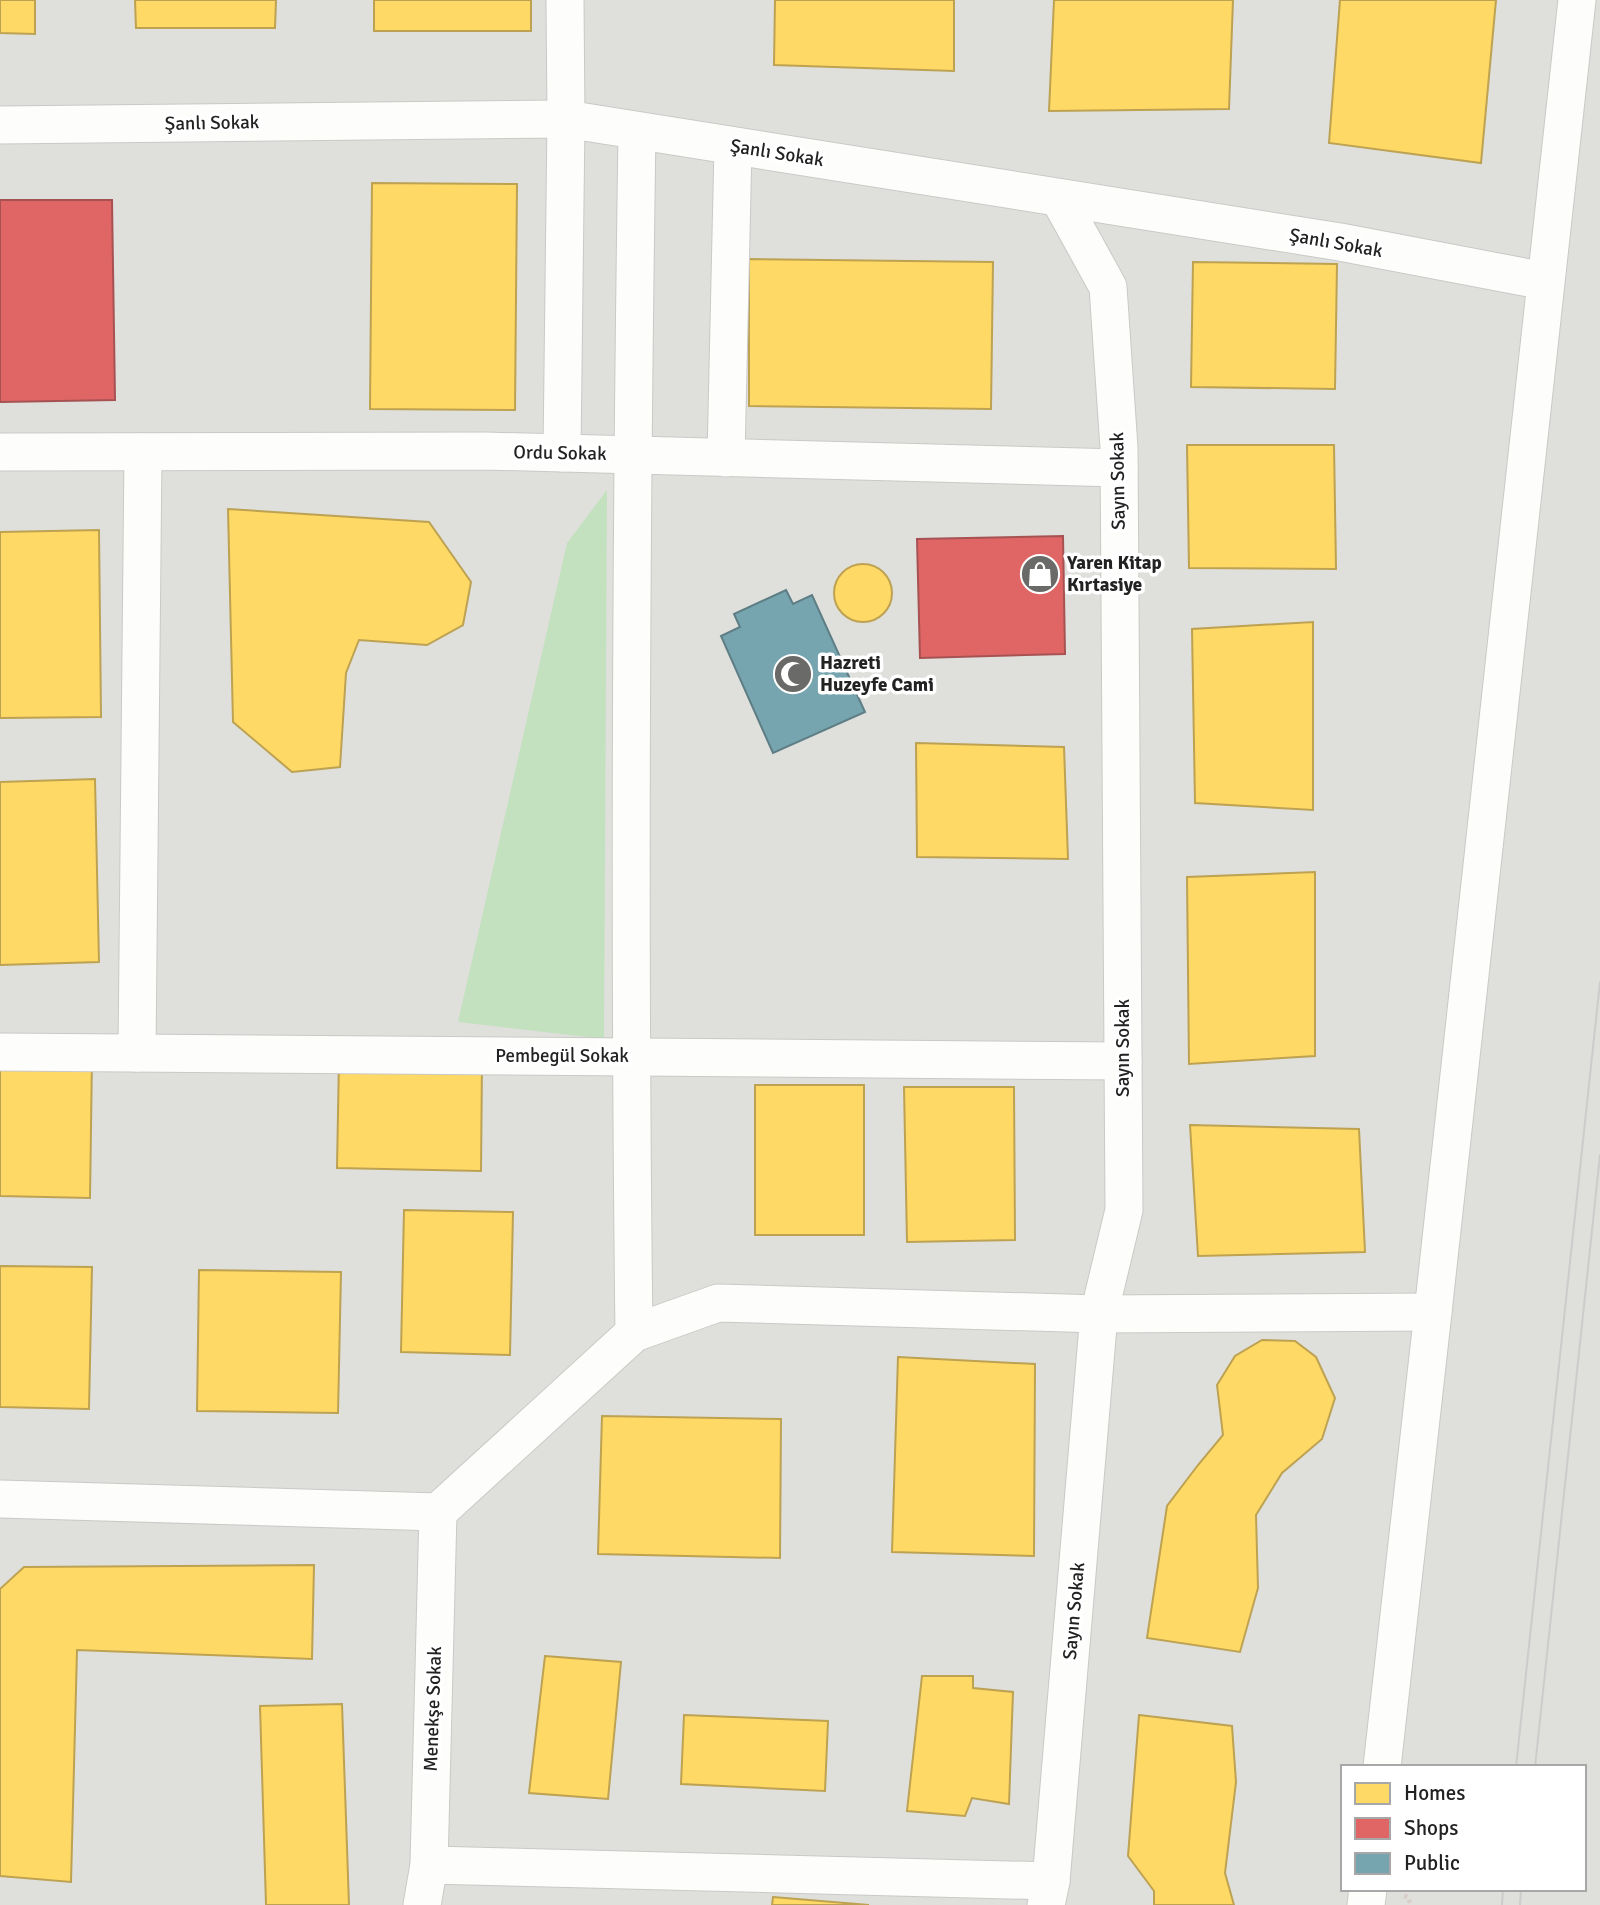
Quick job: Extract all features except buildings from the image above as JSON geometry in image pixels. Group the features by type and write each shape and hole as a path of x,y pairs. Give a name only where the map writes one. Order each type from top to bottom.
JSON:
{"street":[{"path":"562,453 565,0"},
{"path":"1382,1765 1577,0"},
{"name":"Şanlı Sokak","path":"0,125 566,119 1340,242 1545,281"},
{"path":"634,1333 630,1057 632,455 637,131"},
{"path":"726,458 733,146"},
{"name":"Sayın Sokak","path":"1049,1893 1099,1314 1125,1210 1119,468 1108,287 1059,198"},
{"name":"Ordu Sokak","path":"0,452 485,451 1119,468"},
{"path":"137,1053 143,452"},
{"name":"Pembegül Sokak","path":"0,1052 1124,1061"},
{"path":"0,1499 438,1512 634,1333 718,1303 1099,1314 1433,1312"},
{"name":"Menekşe Sokak","path":"422,1905 429,1865 438,1512"},
{"path":"429,1865 1049,1893"}],"shaded area":[{"path":"0,0 1600,0 1600,1905 0,1905"}],"green space":[{"path":"607,490 604,1039 458,1022 567,543"}],"tram line":[{"path":"1516,1765 1600,982"},
{"path":"1535,1765 1600,1155"},
{"path":"1502,1905 1503,1891"},
{"path":"1520,1905 1521,1891"}],"place":[{"name":"Yaren Kitap Kırtasiye","path":"1040,574"},
{"name":"Hazreti Huzeyfe Cami","path":"793,674"}]}
